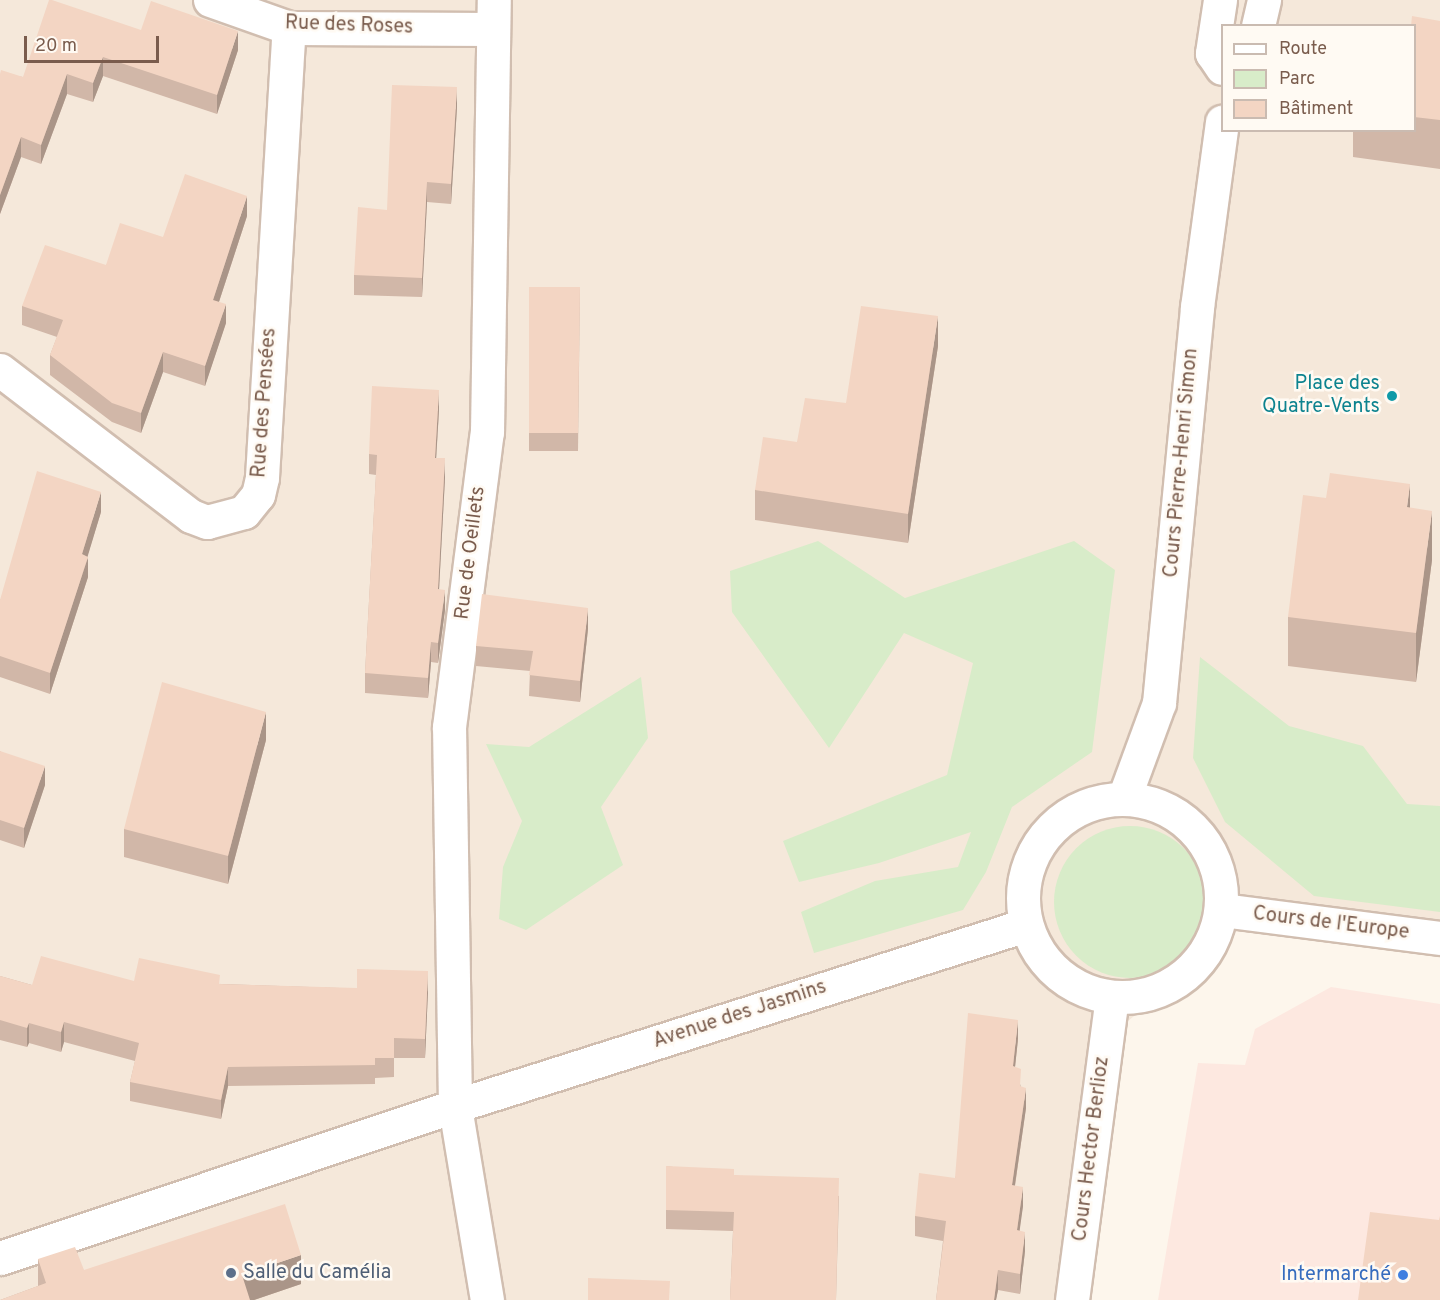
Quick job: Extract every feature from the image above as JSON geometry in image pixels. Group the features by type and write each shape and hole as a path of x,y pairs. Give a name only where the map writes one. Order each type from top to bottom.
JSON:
{"street":[{"name":"Rue des Roses","path":"210,0 289,28 493,14"},
{"path":"1220,0 1212,52 1221,66"},
{"path":"1258,24 1264,0"},
{"name":"Rue de Oeillets","path":"487,1300 456,1106 449,727 487,432 493,14"},
{"name":"Rue des Pensées","path":"0,370 190,516 207,522 244,512 258,495 262,477 289,28"},
{"name":"Cours Pierre-Henri Simon","path":"1124,798 1159,703 1197,307 1221,129"},
{"path":"1124,798 1173,812 1190,825 1212,854 1222,910 1206,952 1182,978 1135,997 1112,998 1059,976 1036,950 1026,925 1023,885 1042,838 1064,817 1095,802 1124,798"},
{"name":"Cours de l'Europe","path":"1222,910 1440,938"},
{"name":"Avenue des Jasmins","path":"0,1258 456,1106 1026,925"},
{"name":"Cours Hector Berlioz","path":"1072,1300 1112,998"}],"shaded area":[{"path":"0,0 1440,0 1440,923 1272,902 1122,1026 1078,1300 0,1300"},
{"path":"1331,987 1440,1004 1440,1300 1158,1300 1198,1063 1245,1065 1255,1029"}],"green space":[{"path":"818,541 905,598 1074,541 1115,570 1092,752 1012,807 986,872 963,910 814,953 801,912 875,881 958,867 971,832 879,863 799,882 783,841 947,775 973,663 904,633 829,748 732,612 730,571"},
{"path":"1200,657 1289,726 1363,746 1407,804 1440,806 1440,912 1314,896 1225,822 1193,758"},
{"path":"641,677 648,738 601,807 623,865 526,930 499,919 503,867 522,821 486,744 529,747"},
{"path":"1130,826 1145,827 1159,832 1184,848 1200,873 1205,887 1205,917 1200,931 1184,956 1159,972 1145,977 1130,978 1115,977 1101,972 1076,956 1060,931 1055,917 1054,902 1055,887 1060,873 1076,848 1101,832 1115,827"}],"building":[{"path":"49,0 141,30 151,1 238,31 217,95 103,57 93,83 67,74 41,145 21,137 0,195 1,70 23,77"},
{"path":"1412,16 1440,21 1440,120 1416,117 1416,24 1411,24"},
{"path":"392,85 457,87 451,184 427,182 422,278 354,275 358,207 387,210"},
{"path":"185,174 247,196 213,300 226,304 205,366 163,352 141,413 112,403 50,355 63,320 22,306 45,245 106,265 120,223 163,237"},
{"path":"529,287 580,287 578,433 529,433"},
{"path":"861,306 938,316 908,514 755,490 763,437 797,442 805,398 846,403"},
{"path":"372,386 439,390 435,458 445,458 438,589 445,590 438,643 431,642 428,678 365,673 377,455 369,454"},
{"path":"37,471 101,492 82,554 88,557 50,673 0,656 0,600"},
{"path":"1330,473 1410,484 1407,507 1432,511 1416,633 1288,617 1303,495 1326,498"},
{"path":"482,594 588,608 580,681 529,675 533,651 476,646"},
{"path":"162,682 266,712 228,856 124,829"},
{"path":"0,751 45,766 24,828 0,820"},
{"path":"41,956 134,981 139,958 220,975 219,984 357,988 357,969 428,971 425,1039 394,1038 394,1058 375,1058 375,1065 228,1067 221,1100 130,1082 139,1043 64,1022 61,1032 29,1023 27,1028 0,1020 0,976 32,985"},
{"path":"968,1013 1018,1020 1013,1066 1021,1069 1020,1086 1026,1088 1012,1185 1023,1187 1017,1230 1025,1232 1020,1274 998,1270 994,1300 936,1300 946,1221 915,1216 919,1173 955,1178"},
{"path":"666,1166 734,1169 734,1175 839,1178 836,1300 730,1300 734,1212 666,1210"},
{"path":"285,1204 301,1255 242,1275 250,1300 0,1300 46,1283 38,1259 75,1247 84,1270"},
{"name":"Intermarché","path":"1370,1212 1439,1220 1440,1216 1440,1300 1358,1300"},
{"path":"588,1278 670,1281 669,1300 588,1300"}],"place":[{"name":"Place des Quatre-Vents","path":"1392,396"},
{"name":"Salle du Camélia","path":"231,1273"},
{"name":"Intermarché","path":"1403,1275"}]}
